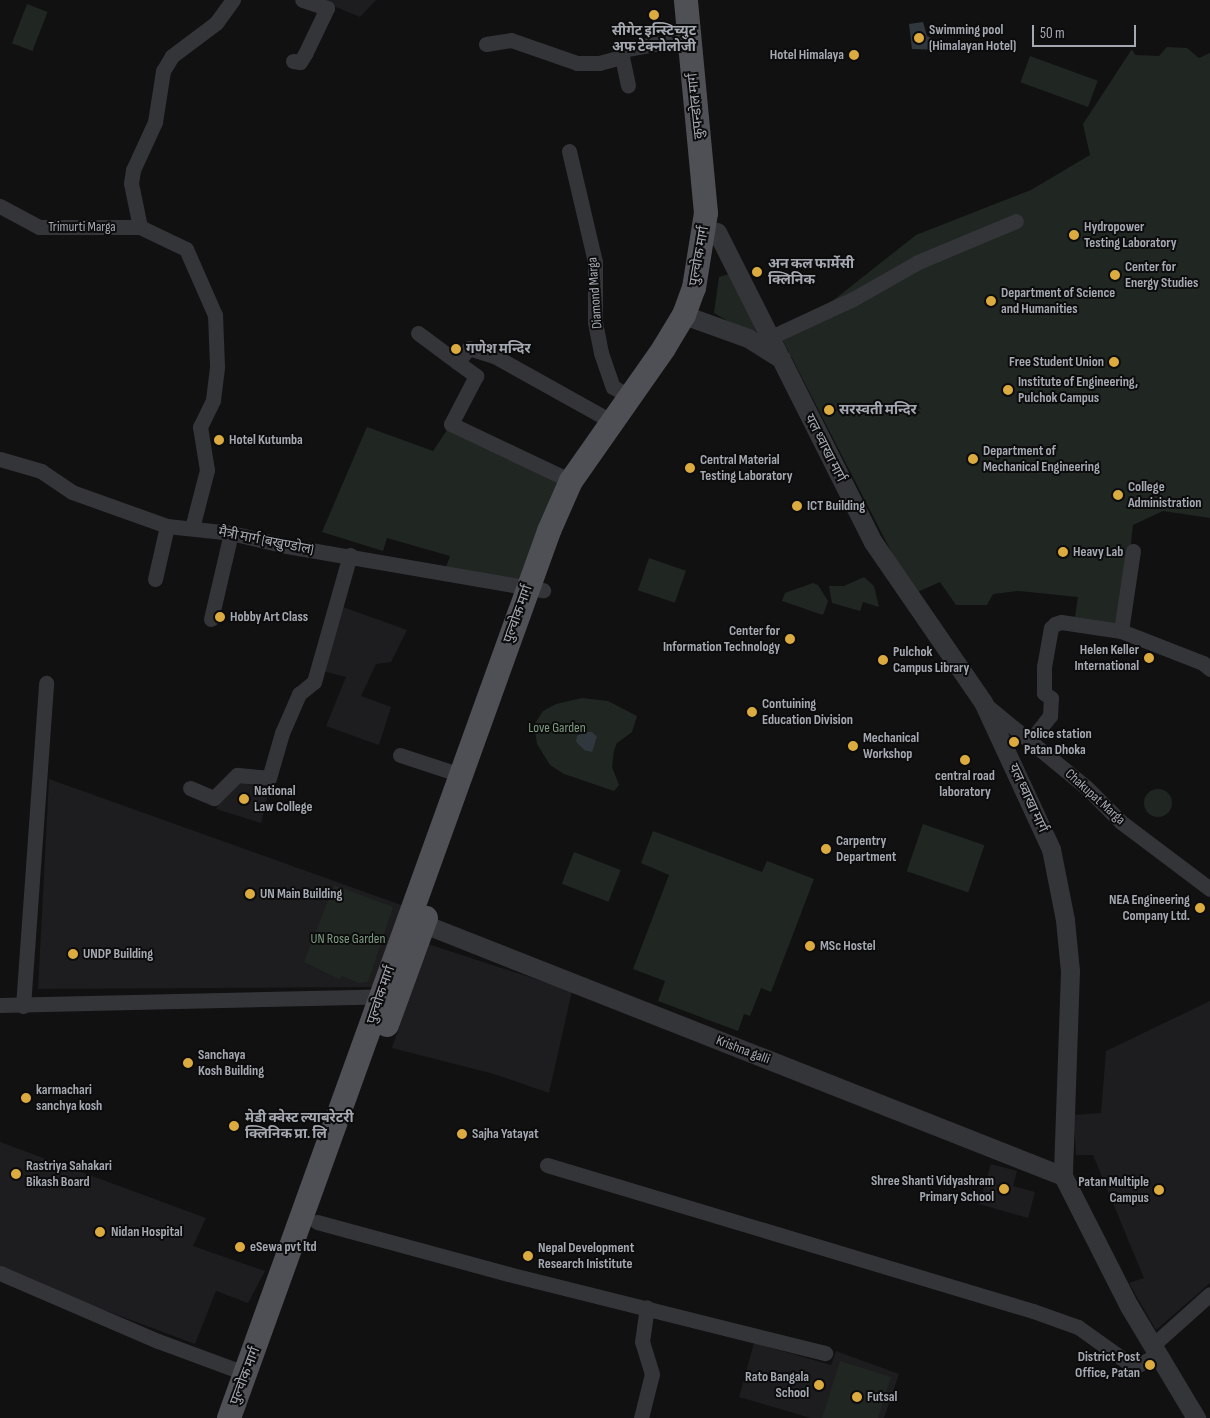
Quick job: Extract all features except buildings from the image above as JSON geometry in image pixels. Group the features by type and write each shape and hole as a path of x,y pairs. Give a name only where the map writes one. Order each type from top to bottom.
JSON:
{"main road":[{"name":"कुपन्डोल मार्ग","path":"686,0 712,222"},
{"name":"पुल्चोक मार्ग","path":"245,1418 317,1222 460,775 536,588 592,477 677,358 691,317 694,288 712,222"},
{"name":"पुल्चोक मार्ग","path":"229,1418 389,996 424,924 571,481 611,421 664,348 691,317"}],"street":[{"path":"192,528 207,470 200,427 214,391 217,366 215,315 186,249 140,227 131,183 133,170 155,122 163,71 172,56 216,23 234,0"},
{"path":"294,61 300,62 306,54 328,8 302,0"},
{"path":"628,85 622,50 690,38"},
{"path":"486,44 512,40 577,63 599,63 622,57"},
{"name":"Diamond Marga","path":"568,152 595,262 595,322 601,353 613,387 629,396"},
{"name":"Trimurti Marga","path":"0,206 39,227 140,227"},
{"path":"771,337 852,299 918,262 1016,221"},
{"name":"यल ध्वाखा मार्ग","path":"712,222 874,542 983,702 1051,849 1065,920 1070,981 1063,1176"},
{"path":"691,317 748,338 781,359"},
{"path":"418,333 476,376 451,424 571,481"},
{"path":"457,362 469,348 496,356 611,421"},
{"name":"मैत्री मार्ग (बखुण्डोल)","path":"0,459 41,471 72,492 167,526 231,533 287,546 350,555 536,588"},
{"path":"155,579 167,526"},
{"path":"211,619 231,533"},
{"path":"1121,631 1133,551"},
{"path":"190,788 214,798 237,775 269,778 282,733 299,694 314,682 350,555"},
{"path":"1031,740 1050,716 1051,698 1044,693 1051,628 1061,622 1121,631 1208,664"},
{"path":"23,1006 46,683"},
{"name":"Chakupat Marga","path":"983,702 1031,740 1121,822 1210,889"},
{"path":"400,755 460,775"},
{"name":"Krishna galli","path":"424,924 1063,1176"},
{"path":"0,1004 23,1006 389,996"},
{"path":"547,1165 1033,1311 1078,1327 1118,1358 1134,1367 1156,1349 1210,1294"},
{"path":"1063,1176 1129,1306 1196,1418"},
{"path":"317,1222 508,1274 647,1307 825,1353"},
{"path":"0,1273 158,1341 247,1374"},
{"path":"641,1418 652,1374 642,1342 647,1307"}],"shaded area":[{"path":"319,0 376,0 360,17"},
{"name":"Swimming pool (Himalayan Hotel)","path":"923,22 927,36 941,43 942,50 912,49 909,24"},
{"path":"340,606 407,630 391,662 376,664 361,696 391,707 379,745 326,726 346,677 323,671"},
{"path":"585,732 592,732 597,737 592,752 584,750 576,742 577,736"},
{"path":"49,779 404,906 376,987 38,989"},
{"name":"National Law College","path":"234,780 269,790 261,823 216,809"},
{"path":"428,944 572,991 549,1093 494,1074 392,1048"},
{"name":"Patan Multiple Campus","path":"1210,1001 1210,1283 1156,1330 1129,1283 1144,1278 1093,1155 1076,1155 1073,1115 1101,1113 1106,1051"},
{"name":"Nidan Hospital","path":"0,1142 206,1218 193,1246 265,1271 248,1303 216,1291 195,1344 0,1271"},
{"name":"Shree Shanti Vidyashram Primary School","path":"991,1164 1017,1171 1013,1186 1035,1192 1028,1218 979,1204"},
{"name":"Rato Bangala School","path":"754,1343 831,1365 836,1351 899,1374 884,1418 811,1418 739,1397"}],"green space":[{"path":"27,4 48,12 32,51 12,43"},
{"name":"Institute of Engineering, Pulchok Campus","path":"1167,47 1187,48 1199,58 1210,53 1210,518 1163,511 1133,525 1122,624 1075,617 1078,597 1019,591 993,594 987,605 956,605 940,582 913,594 780,335 835,299 916,235 1031,190 1090,155 1083,124 1132,49 1135,55 1159,56"},
{"path":"1030,56 1098,81 1088,107 1020,82"},
{"path":"732,273 760,340 714,313 719,277"},
{"path":"451,424 571,481 525,583 446,567 450,556 387,538 383,551 322,532 367,427 433,451"},
{"path":"649,558 686,571 675,603 638,590"},
{"path":"864,577 874,586 879,607 863,602 860,611 832,603 829,586 844,586"},
{"path":"813,583 818,585 828,601 823,615 782,601 785,593"},
{"name":"Love Garden","path":"582,698 608,701 637,716 632,732 617,743 614,750 612,767 619,785 614,791 564,774 550,765 537,744 534,725 543,711 556,704","holes":["585,732 597,740 584,750 576,742 579,735"]},
{"path":"1158,789 1168,793 1172,803 1168,813 1158,817 1148,813 1144,803 1148,793"},
{"path":"923,824 984,845 968,892 907,871"},
{"path":"653,831 762,872 767,861 814,879 771,992 761,988 750,1016 744,1014 738,1031 658,1001 665,981 633,969 669,875 641,863"},
{"path":"574,852 621,870 608,902 562,884"},
{"name":"UN Rose Garden","path":"334,885 393,907 368,982 359,983 342,976 339,979 304,962"},
{"name":"Futsal","path":"840,1361 891,1377 878,1418 822,1418"}],"place":[{"name":"सीगेट इन्स्टिच्युट अफ टेक्नोलोजी","path":"654,15"},
{"name":"Swimming pool (Himalayan Hotel)","path":"919,38"},
{"name":"Hotel Himalaya","path":"854,55"},
{"name":"Hydropower Testing Laboratory","path":"1074,235"},
{"name":"अन कल फार्मेसी क्लिनिक","path":"757,272"},
{"name":"Center for Energy Studies","path":"1115,275"},
{"name":"Department of Science and Humanities","path":"991,301"},
{"name":"गणेश मन्दिर","path":"456,349"},
{"name":"Free Student Union","path":"1114,362"},
{"name":"Institute of Engineering, Pulchok Campus","path":"1008,390"},
{"name":"सरस्वती मन्दिर","path":"829,410"},
{"name":"Hotel Kutumba","path":"219,440"},
{"name":"Department of Mechanical Engineering","path":"973,459"},
{"name":"Central Material Testing Laboratory","path":"690,468"},
{"name":"College Administration","path":"1118,495"},
{"name":"ICT Building","path":"797,506"},
{"name":"Heavy Lab","path":"1063,552"},
{"name":"Hobby Art Class","path":"220,617"},
{"name":"Center for Information Technology","path":"790,639"},
{"name":"Helen Keller International","path":"1149,658"},
{"name":"Pulchok Campus Library","path":"883,660"},
{"name":"Contuining Education Division","path":"752,712"},
{"name":"Police station Patan Dhoka","path":"1014,742"},
{"name":"Mechanical Workshop","path":"853,746"},
{"name":"central road laboratory","path":"965,760"},
{"name":"National Law College","path":"244,799"},
{"name":"Carpentry Department","path":"826,849"},
{"name":"UN Main Building","path":"250,894"},
{"name":"NEA Engineering Company Ltd.","path":"1200,908"},
{"name":"MSc Hostel","path":"810,946"},
{"name":"UNDP Building","path":"73,954"},
{"name":"Sanchaya Kosh Building","path":"188,1063"},
{"name":"karmachari sanchya kosh","path":"26,1098"},
{"name":"मेडी क्वेस्ट ल्याबरेटरी क्लिनिक प्रा. लि","path":"234,1126"},
{"name":"Sajha Yatayat","path":"462,1134"},
{"name":"Rastriya Sahakari Bikash Board","path":"16,1174"},
{"name":"Shree Shanti Vidyashram Primary School","path":"1004,1189"},
{"name":"Patan Multiple Campus","path":"1159,1190"},
{"name":"Nidan Hospital","path":"100,1232"},
{"name":"eSewa pvt ltd","path":"240,1247"},
{"name":"Nepal Development Research Inistitute","path":"528,1256"},
{"name":"District Post Office, Patan","path":"1150,1365"},
{"name":"Rato Bangala School","path":"819,1385"},
{"name":"Futsal","path":"857,1397"}]}
